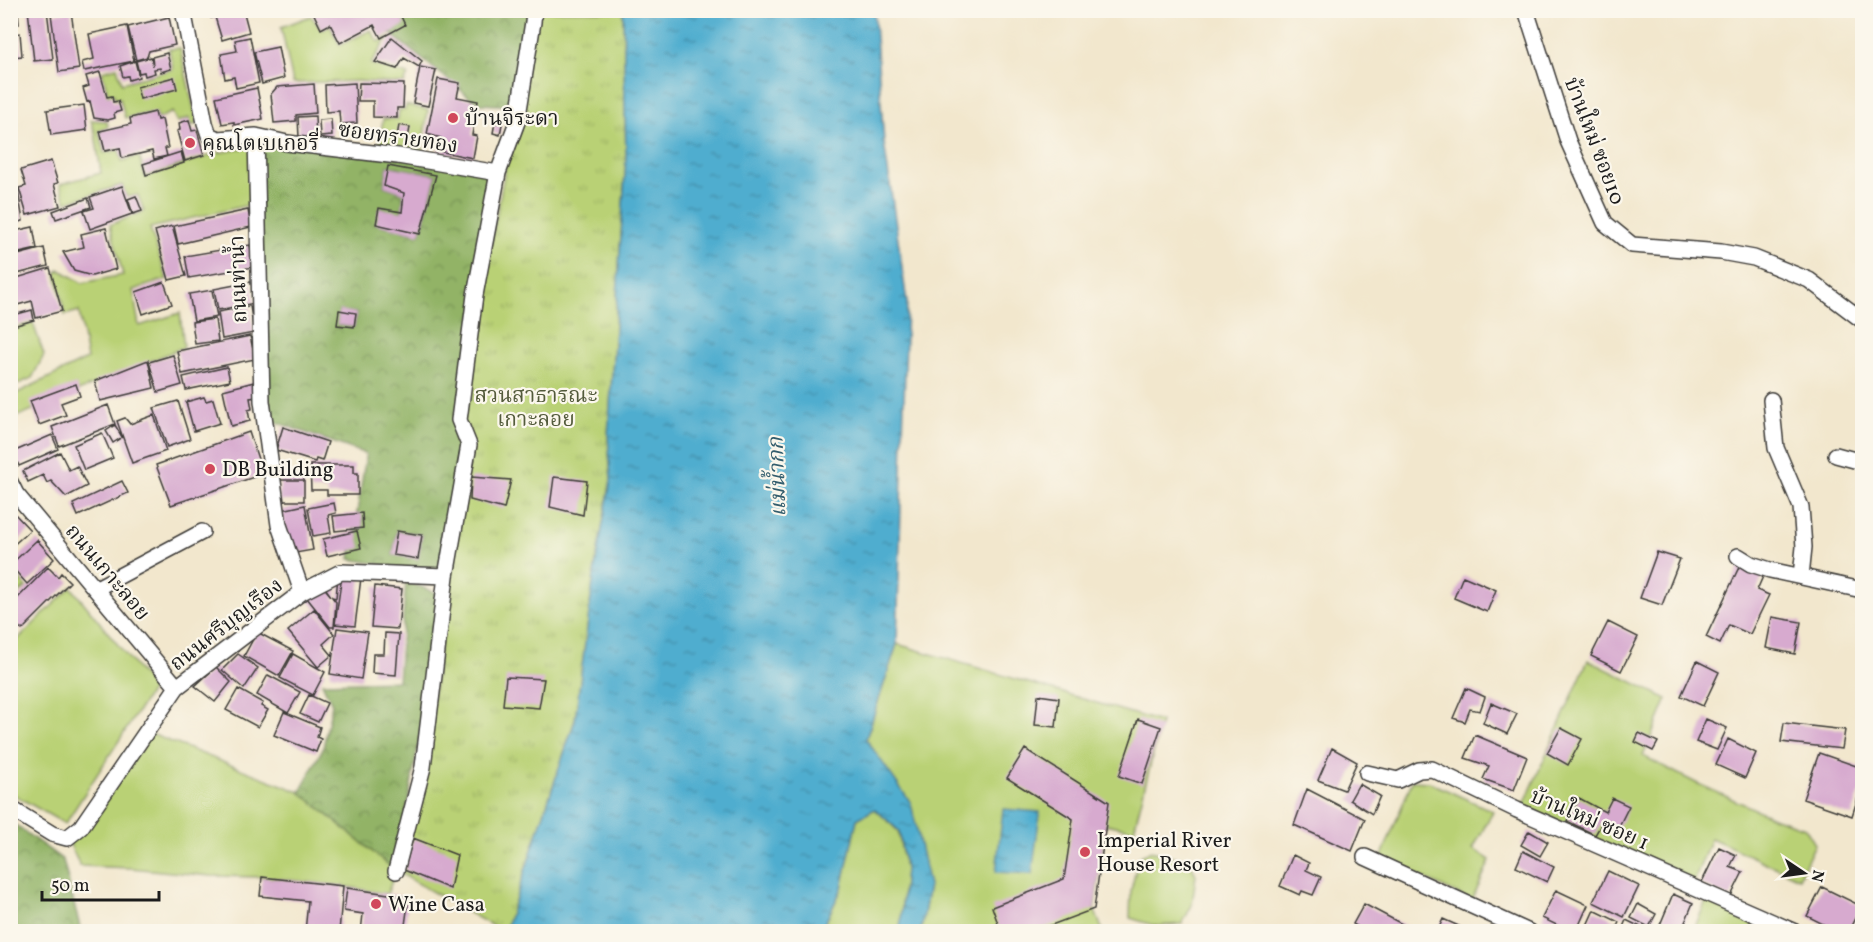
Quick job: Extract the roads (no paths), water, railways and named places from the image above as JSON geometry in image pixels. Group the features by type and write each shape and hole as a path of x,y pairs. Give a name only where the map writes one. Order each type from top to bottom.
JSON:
{"street":[{"path":"183,10 209,135 218,139 256,136"},
{"path":"396,871 423,767 447,576 469,445 459,420 475,295 498,174 517,122 534,10"},
{"name":"บ้านใหม่ ซอย10","path":"1526,10 1568,141 1605,223 1632,245 1721,252 1754,258 1809,280 1863,320"},
{"name":"ซอยทรายทอง","path":"256,136 287,143 398,156 498,174"},
{"name":"ถนนท่าน้ำ","path":"256,136 262,401 279,525 302,592"},
{"path":"1771,400 1776,448 1801,507 1804,547 1801,576"},
{"path":"1836,454 1863,462"},
{"name":"ถนนเกาะลอย","path":"10,482 16,494 177,687"},
{"path":"95,589 202,532"},
{"path":"1738,556 1751,564 1770,570 1863,590"},
{"name":"ถนนศรีบุญเรือง","path":"10,807 52,834 66,838 81,827 177,687 302,592 341,572 447,576"},
{"name":"บ้านใหม่ ซอย 1","path":"1367,773 1398,780 1419,770 1432,769 1517,810 1795,932"},
{"path":"1365,857 1529,932"}],"water":[{"name":"แม่น้ำกก","path":"623,11 874,11 884,142 907,302 897,644 866,739 911,803 929,885 921,931 900,931 905,869 899,831 875,809 857,819 842,888 821,931 505,931 575,720 595,567 611,480 608,436 626,158"},
{"path":"1003,809 1040,812 1032,874 996,872"}],"place":[{"name":"บ้านจิระดา","path":"453,118"},
{"name":"คุณโตเบเกอรี่","path":"190,143"},
{"name":"DB Building","path":"210,469"},
{"name":"Imperial River House Resort","path":"1085,852"},
{"name":"Wine Casa","path":"376,904"}],"park label":[{"name":"สวนสาธารณะ เกาะลอย","path":"536,407"}]}
